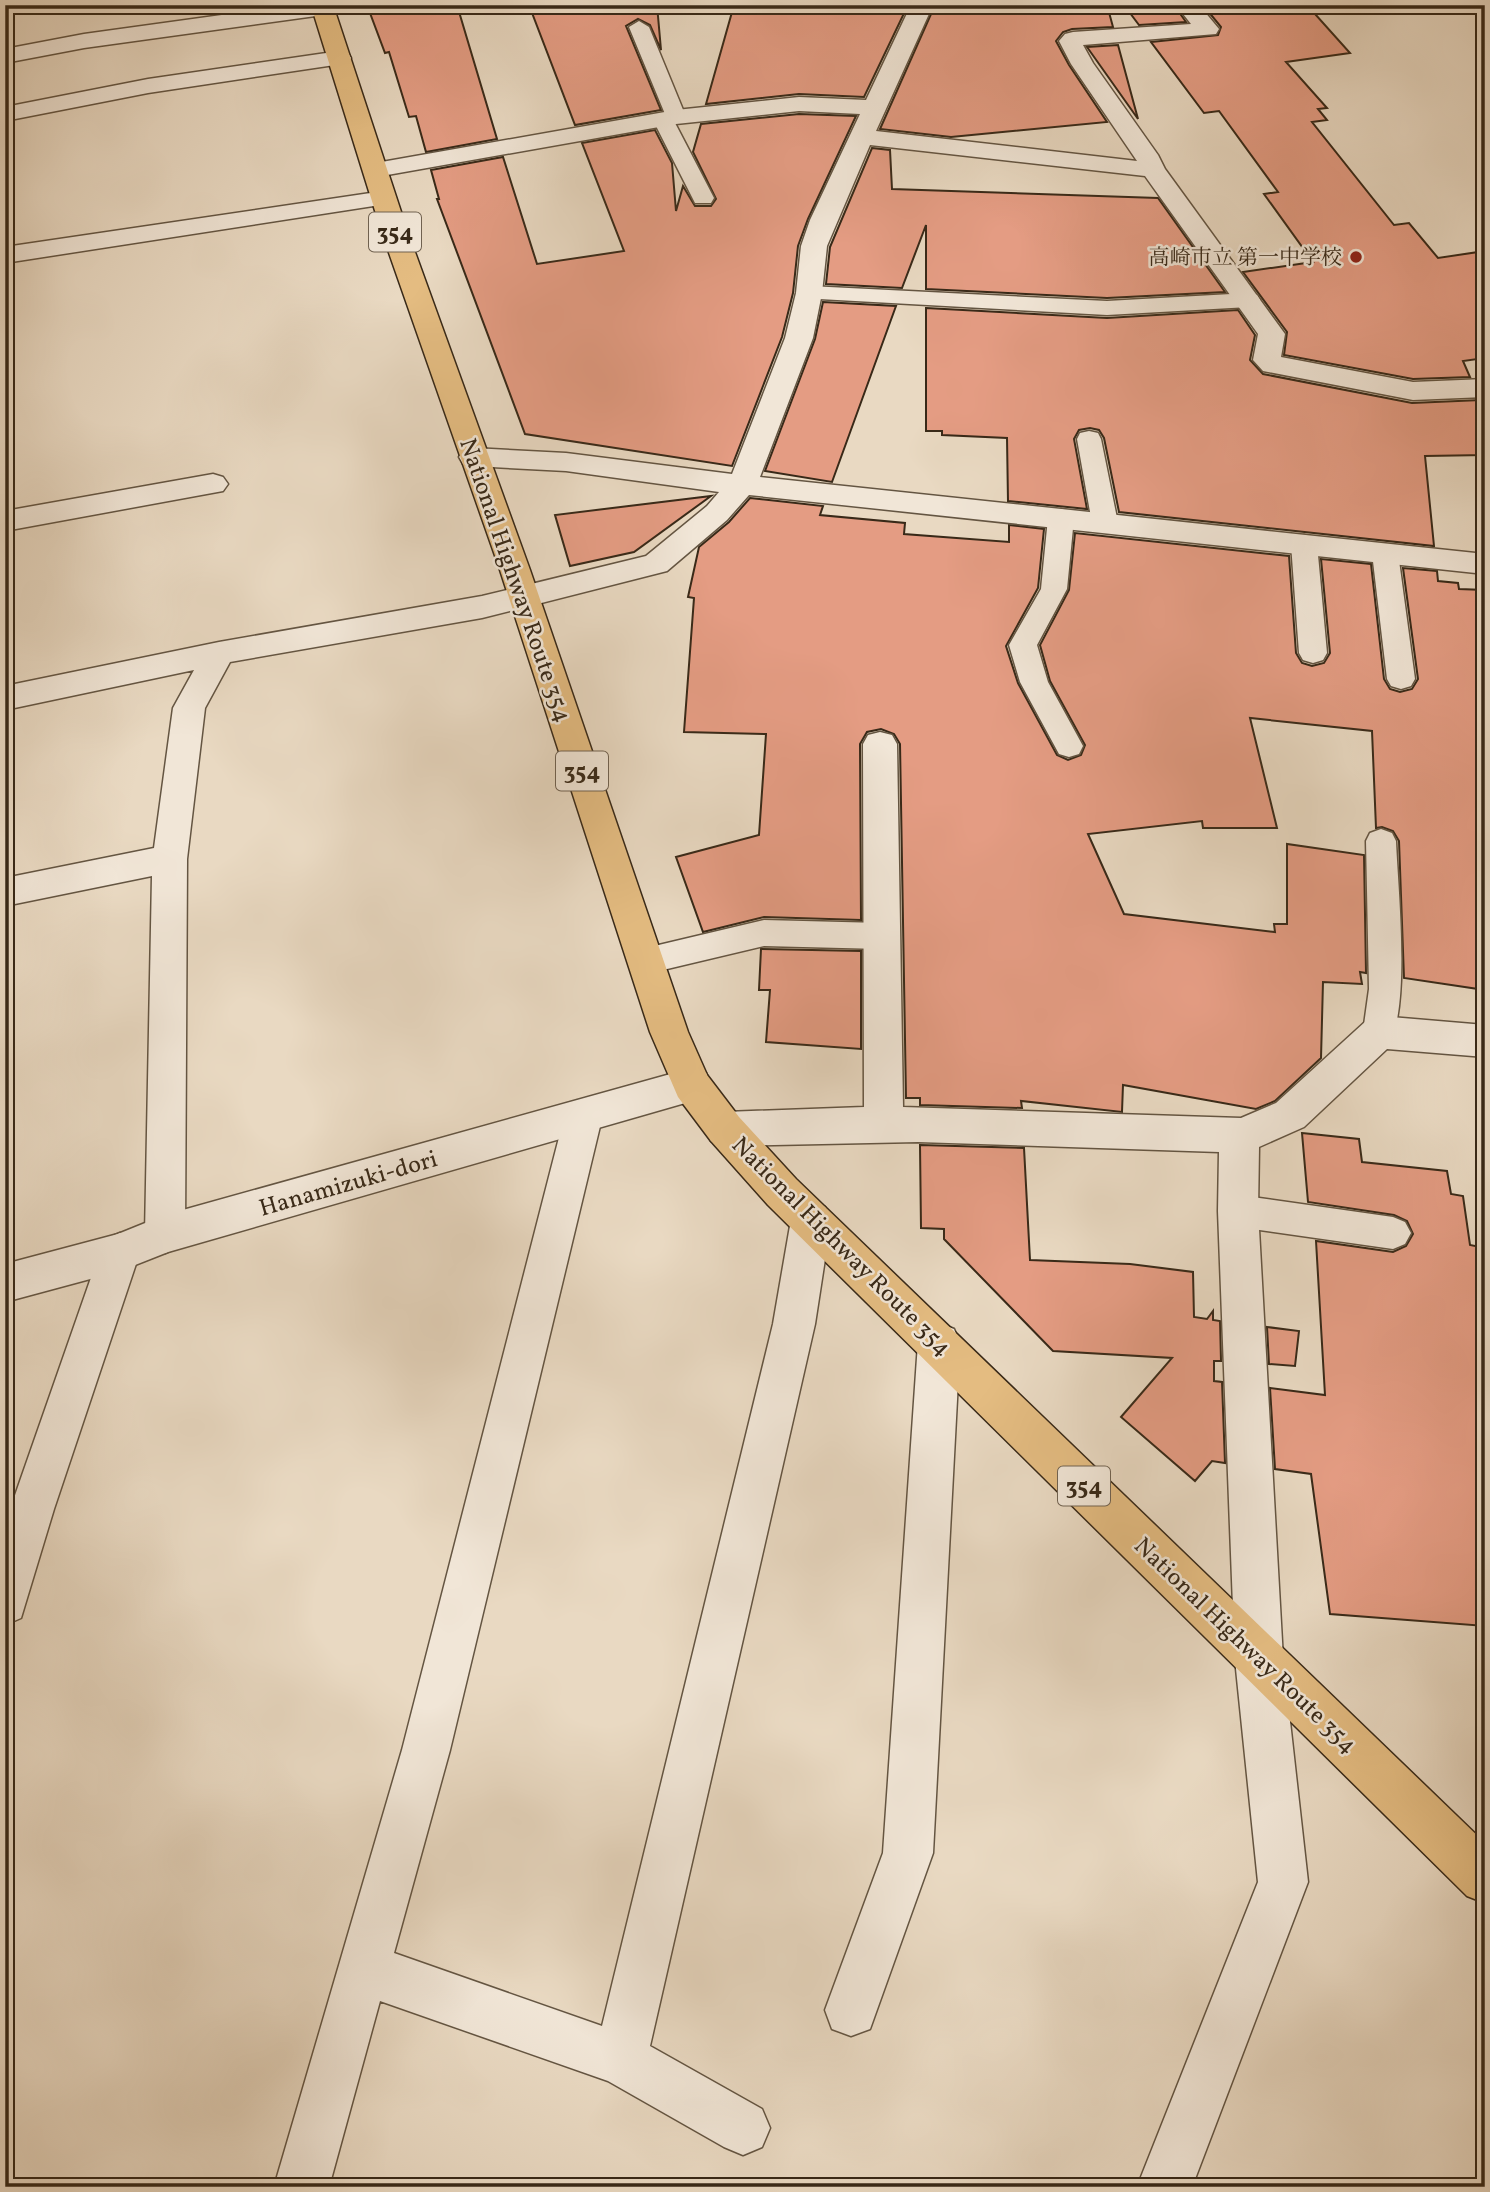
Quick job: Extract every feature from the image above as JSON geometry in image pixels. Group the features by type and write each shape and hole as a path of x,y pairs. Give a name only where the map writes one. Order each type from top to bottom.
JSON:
{"highway":[{"name":"National Highway Route 354","path":"323,7 384,198 523,597 669,1032 692,1085 725,1129 782,1192 1485,1878"}],"street":[{"path":"5,698 219,653 482,607 656,564 717,513 743,484 799,338 809,293 814,246 922,5"},
{"path":"1187,5 1208,29 1070,41 1082,64 1146,155 1153,170 1272,334 1267,360 1273,365 1303,368 1413,391 1485,388"},
{"path":"5,56 84,41 323,7"},
{"path":"5,114 148,86 340,58"},
{"path":"376,170 670,118 799,104 876,108"},
{"path":"862,137 1153,170"},
{"path":"5,255 384,198"},
{"path":"473,457 566,462 713,482 1485,564"},
{"path":"5,521 213,484"},
{"path":"165,1234 170,859 189,708 219,653"},
{"path":"880,744 884,1123"},
{"path":"5,892 170,859"},
{"path":"725,1129 792,1124 884,1123 1241,1135 1290,1115 1379,1032 1485,1041"},
{"name":"Hanamizuki-dori","path":"5,1283 120,1252 165,1234 692,1085"},
{"path":"301,2187 426,1750 583,1118"},
{"path":"1164,2187 1283,1882 1259,1659 1238,1210 1237,1159 1241,1135"},
{"path":"621,2059 794,1324 811,1220"},
{"path":"5,1602 32,1509 120,1252"},
{"path":"850,2010 908,1853 939,1343"},
{"path":"364,1969 621,2059 743,2127"}],"lane":[{"path":"639,27 670,118 703,198"},
{"path":"809,293 1107,308 1249,300"},
{"path":"1089,439 1105,523"},
{"path":"1061,518 1054,589 1023,645 1034,682 1069,746"},
{"path":"1304,544 1313,653"},
{"path":"1385,553 1401,679"},
{"path":"1379,1032 1385,989 1381,841"},
{"path":"646,961 764,933 881,936"},
{"path":"1238,1210 1393,1233"}],"building":[{"path":"367,5 457,5 497,139 426,152 416,116 409,117 389,52 385,53"},
{"path":"529,5 657,5 661,50 650,25 638,19 626,26 661,110 575,125"},
{"path":"734,5 908,5 864,97 799,94 706,104"},
{"path":"935,5 1107,5 1113,27 1072,29 1063,32 1056,41 1107,122 951,137 880,129"},
{"path":"1124,5 1174,5 1186,22 1139,25"},
{"path":"1203,5 1307,5 1350,53 1286,62 1327,108 1318,109 1327,120 1312,122 1394,225 1409,223 1438,258 1485,251 1485,358 1463,361 1470,377 1413,379 1284,355 1287,332 1243,272 1313,262 1264,194 1278,192 1219,111 1204,113 1151,42 1218,35 1221,27"},
{"path":"1118,45 1138,119 1087,47"},
{"path":"799,114 856,116 798,246 793,293 782,337 732,466 525,434 437,199 431,170 503,157 537,264 624,251 582,143 655,130 672,163 676,211 683,186 695,206 711,206 716,199 693,152 701,124"},
{"path":"872,148 890,150 892,189 1158,198 1225,292 1107,298 926,289 926,225 902,288 826,284 830,247"},
{"path":"823,302 896,306 832,482 765,471 815,339"},
{"path":"926,308 1107,318 1238,310 1255,335 1250,360 1263,374 1412,403 1481,400 1485,409 1485,455 1425,456 1434,546 1119,512 1104,438 1099,430 1090,428 1079,430 1074,439 1087,509 1008,501 1007,438 942,435 942,431 926,431"},
{"path":"711,496 634,552 570,566 555,515"},
{"path":"750,498 823,506 820,515 905,523 904,534 1009,542 1009,525 1044,529 1038,588 1006,646 1018,683 1057,755 1068,760 1081,755 1085,745 1050,681 1040,645 1069,590 1075,533 1289,556 1296,653 1302,663 1312,666 1324,663 1330,653 1321,559 1371,564 1384,679 1390,689 1400,692 1412,689 1418,679 1403,568 1437,571 1438,581 1458,583 1459,589 1485,590 1485,990 1404,978 1399,841 1393,831 1376,828 1372,731 1250,718 1277,828 1203,828 1202,821 1088,834 1124,914 1275,932 1274,924 1287,924 1287,844 1364,855 1366,973 1360,972 1362,984 1323,982 1321,1058 1275,1101 1256,1109 1123,1085 1122,1112 1021,1101 1022,1108 920,1105 920,1098 906,1098 900,744 894,734 881,729 867,732 860,744 861,920 764,917 703,932 676,857 759,835 766,734 684,732 694,598 688,597 699,547 729,522"},
{"path":"761,949 861,951 861,1049 766,1042 770,990 759,990"},
{"path":"1302,1133 1359,1139 1362,1162 1447,1171 1451,1194 1463,1196 1470,1245 1485,1248 1485,1626 1330,1614 1311,1474 1275,1469 1270,1388 1325,1395 1316,1241 1393,1252 1406,1246 1413,1234 1407,1221 1394,1215 1308,1202"},
{"path":"920,1145 1024,1148 1030,1260 1130,1264 1193,1272 1194,1317 1207,1319 1213,1311 1213,1320 1220,1321 1221,1361 1214,1361 1214,1381 1222,1382 1225,1463 1212,1461 1195,1481 1121,1417 1172,1358 1053,1351 944,1239 944,1229 921,1228"},
{"path":"1267,1327 1299,1331 1295,1366 1269,1364"}],"place":[{"name":"高崎市立 第一中学校","path":"1356,257"}]}
